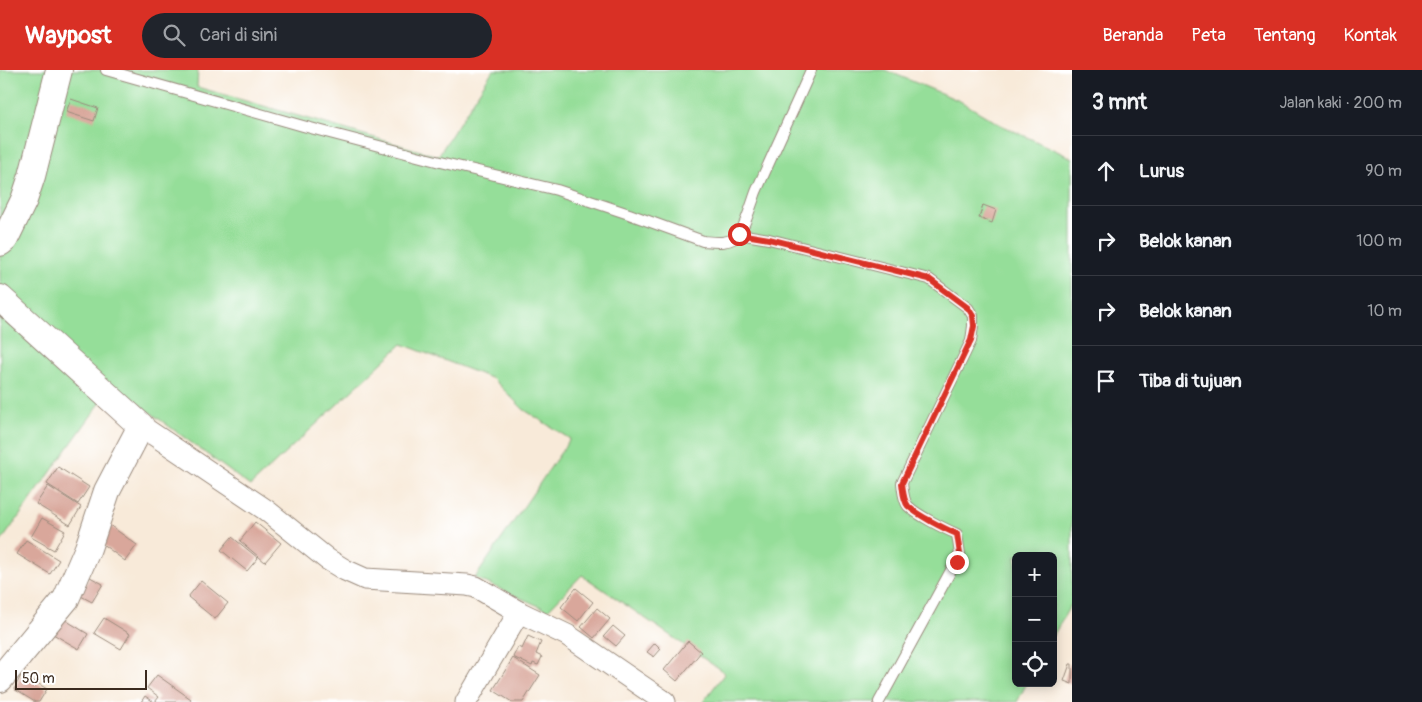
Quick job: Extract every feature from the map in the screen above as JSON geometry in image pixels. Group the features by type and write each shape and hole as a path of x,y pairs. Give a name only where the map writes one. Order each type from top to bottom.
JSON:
{"street":[{"path":"0,243 5,238 24,200 59,70"},
{"path":"0,298 141,426 266,510 327,559 345,570 365,579 476,587 519,612 567,635 665,702"},
{"path":"0,679 66,599 88,548 107,491 141,426"},
{"path":"466,702 519,612"}],"lane":[{"path":"106,70 303,126 557,190 703,241 724,242 732,240 739,234 811,70"},
{"path":"739,234 769,239 929,279 968,308 973,316 974,326 971,340 902,483 903,494 908,505 942,528 957,534 960,554 879,702"}],"green space":[{"path":"0,70 198,70 197,87 438,156 493,70 885,70 960,101 1001,125 1072,158 1072,606 1070,606 1057,629 1057,552 1012,552 1012,687 1025,687 1017,702 703,702 725,673 582,575 548,610 475,578 570,439 523,409 493,379 402,344 250,486 113,385 0,543"}],"building":[{"path":"71,99 98,108 94,121 66,112"},
{"path":"983,205 996,210 992,223 979,218"},
{"path":"58,467 89,487 78,504 47,484"},
{"path":"48,486 81,507 70,525 36,504"},
{"path":"42,518 65,531 54,550 31,537"},
{"path":"255,522 281,543 265,562 240,541"},
{"path":"108,524 137,545 125,561 97,540"},
{"path":"232,537 258,558 247,571 221,550"},
{"path":"26,540 59,560 50,574 17,554"},
{"path":"90,577 103,584 92,602 79,595"},
{"path":"201,581 228,603 215,619 188,597"},
{"path":"576,588 593,602 578,621 561,607"},
{"path":"597,608 610,619 594,638 581,627"},
{"path":"62,618 88,634 79,649 53,634"},
{"path":"104,618 130,634 121,649 94,633"},
{"path":"613,626 625,636 616,646 604,636"},
{"path":"528,636 541,642 536,654 542,657 538,665 533,663 532,666 513,657 518,647 522,649"},
{"path":"688,641 701,652 677,681 664,670"},
{"path":"655,643 661,649 654,657 647,652"},
{"path":"513,658 540,675 523,702 512,702 493,690"},
{"path":"1070,664 1072,664 1072,684 1064,681"},
{"path":"22,674 47,689 39,702 35,702 14,689"},
{"path":"157,675 191,699 189,702 155,702 159,697 147,688"},
{"path":"145,696 154,702 141,702"}],"route":[{"path":"739,234 769,239 929,279 968,308 973,316 974,326 971,340 902,483 903,494 908,505 942,528 957,534 960,554 957,562"}]}
